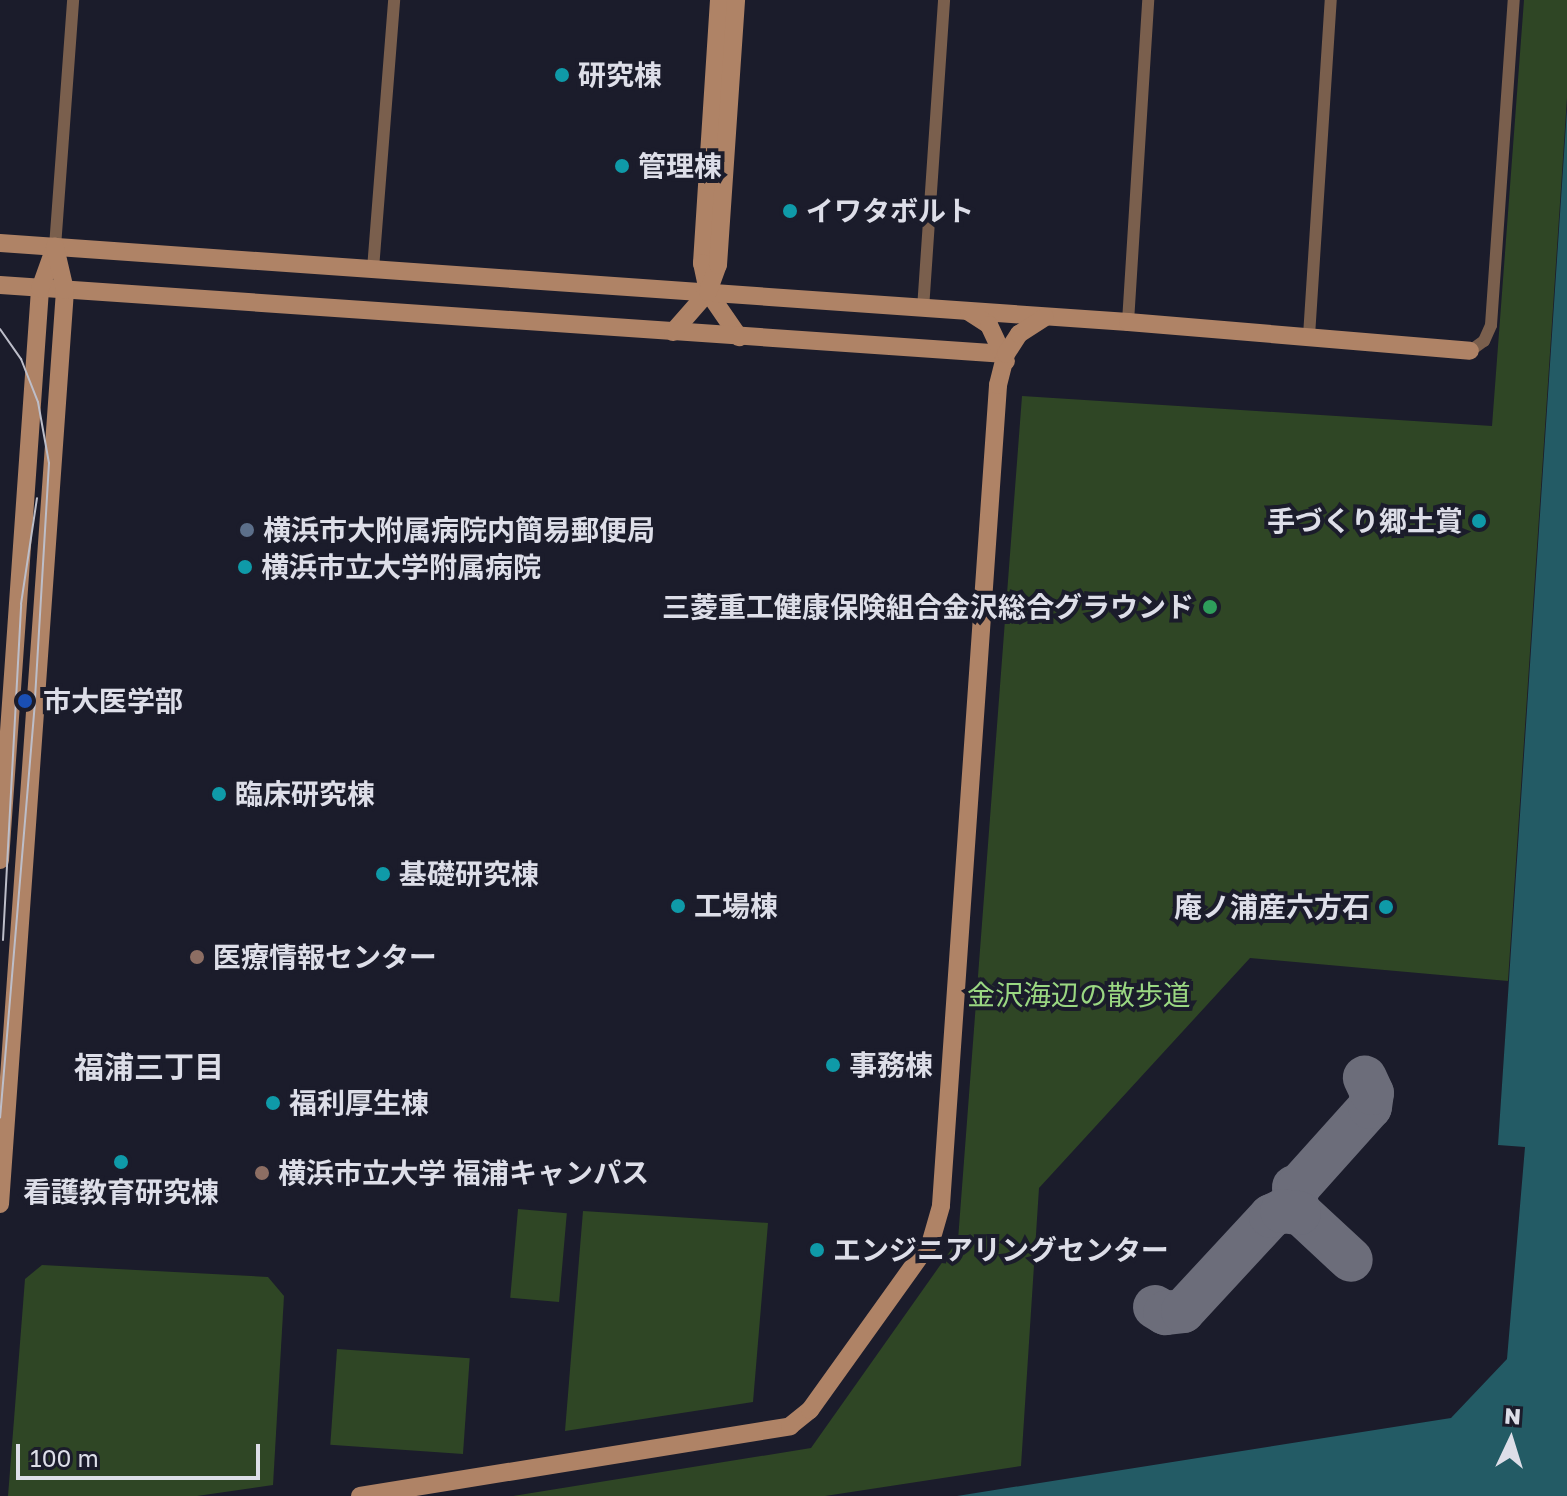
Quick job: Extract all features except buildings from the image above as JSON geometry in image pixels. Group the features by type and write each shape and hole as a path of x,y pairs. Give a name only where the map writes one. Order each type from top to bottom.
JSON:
{"street":[{"path":"0,860 40,289 55,247 73,0"},
{"path":"373,269 394,0"},
{"path":"719,0 702,263 708,292 739,337"},
{"path":"673,332 708,292 718,265 736,0"},
{"path":"923,309 944,0"},
{"path":"1128,322 1148,0"},
{"path":"1309,336 1331,0"},
{"path":"0,243 1128,322 1470,351 1484,341 1491,325 1514,0"},
{"path":"0,1204 65,290 55,247"},
{"path":"0,285 1006,354"},
{"path":"426,1496 796,1436 815,1420 939,1245 950,1206 1009,386 1006,354 989,325 969,312"},
{"path":"360,1496 790,1426 810,1410 931,1241 941,1205 997,401 1006,354 1029,325 1045,317"}],"green space":[{"name":"金沢海辺の散歩道","path":"1524,0 1567,0 1567,98 1508,981 1250,958 1039,1188 1021,1466 825,1496 513,1496 811,1448 958,1240 1022,396 1492,426"},
{"path":"518,1209 567,1213 559,1302 510,1298"},
{"path":"583,1211 768,1223 753,1402 565,1431"},
{"path":"42,1265 268,1277 284,1296 273,1485 197,1496 8,1496 25,1279"},
{"path":"337,1349 470,1358 463,1454 330,1445"}],"shaded area":[{"path":"1567,109 1567,1496 957,1496 1451,1418 1507,1359 1525,1147 1498,1145"}],"taxiway":[{"path":"1299,1213 1295,1197 1299,1186 1370,1107 1372,1093 1365,1078"},
{"path":"1294,1187 1295,1208 1351,1260"},
{"path":"1155,1307 1165,1313 1183,1311 1271,1216 1282,1211 1299,1213"}],"tram line":[{"path":"0,329 21,359 38,402 49,463 35,702 0,1118"},
{"path":"3,940 21,604 37,498"}],"place":[{"name":"研究棟","path":"562,75"},
{"name":"管理棟","path":"622,166"},
{"name":"イワタボルト","path":"790,211"},
{"name":"手づくり郷土賞","path":"1479,521"},
{"name":"横浜市大附属病院内簡易郵便局","path":"247,530"},
{"name":"横浜市立大学附属病院","path":"245,567"},
{"name":"三菱重工健康保険組合金沢総合グラウンド","path":"1210,607"},
{"name":"市大医学部","path":"25,701"},
{"name":"臨床研究棟","path":"219,794"},
{"name":"基礎研究棟","path":"383,874"},
{"name":"工場棟","path":"678,906"},
{"name":"庵ノ浦産六方石","path":"1386,907"},
{"name":"医療情報センター","path":"197,957"},
{"name":"事務棟","path":"833,1065"},
{"name":"福利厚生棟","path":"273,1103"},
{"name":"看護教育研究棟","path":"121,1162"},
{"name":"横浜市立大学 福浦キャンパス","path":"262,1173"},
{"name":"エンジニアリングセンター","path":"817,1250"}],"district":[{"name":"福浦三丁目","path":"149,1067"}]}
